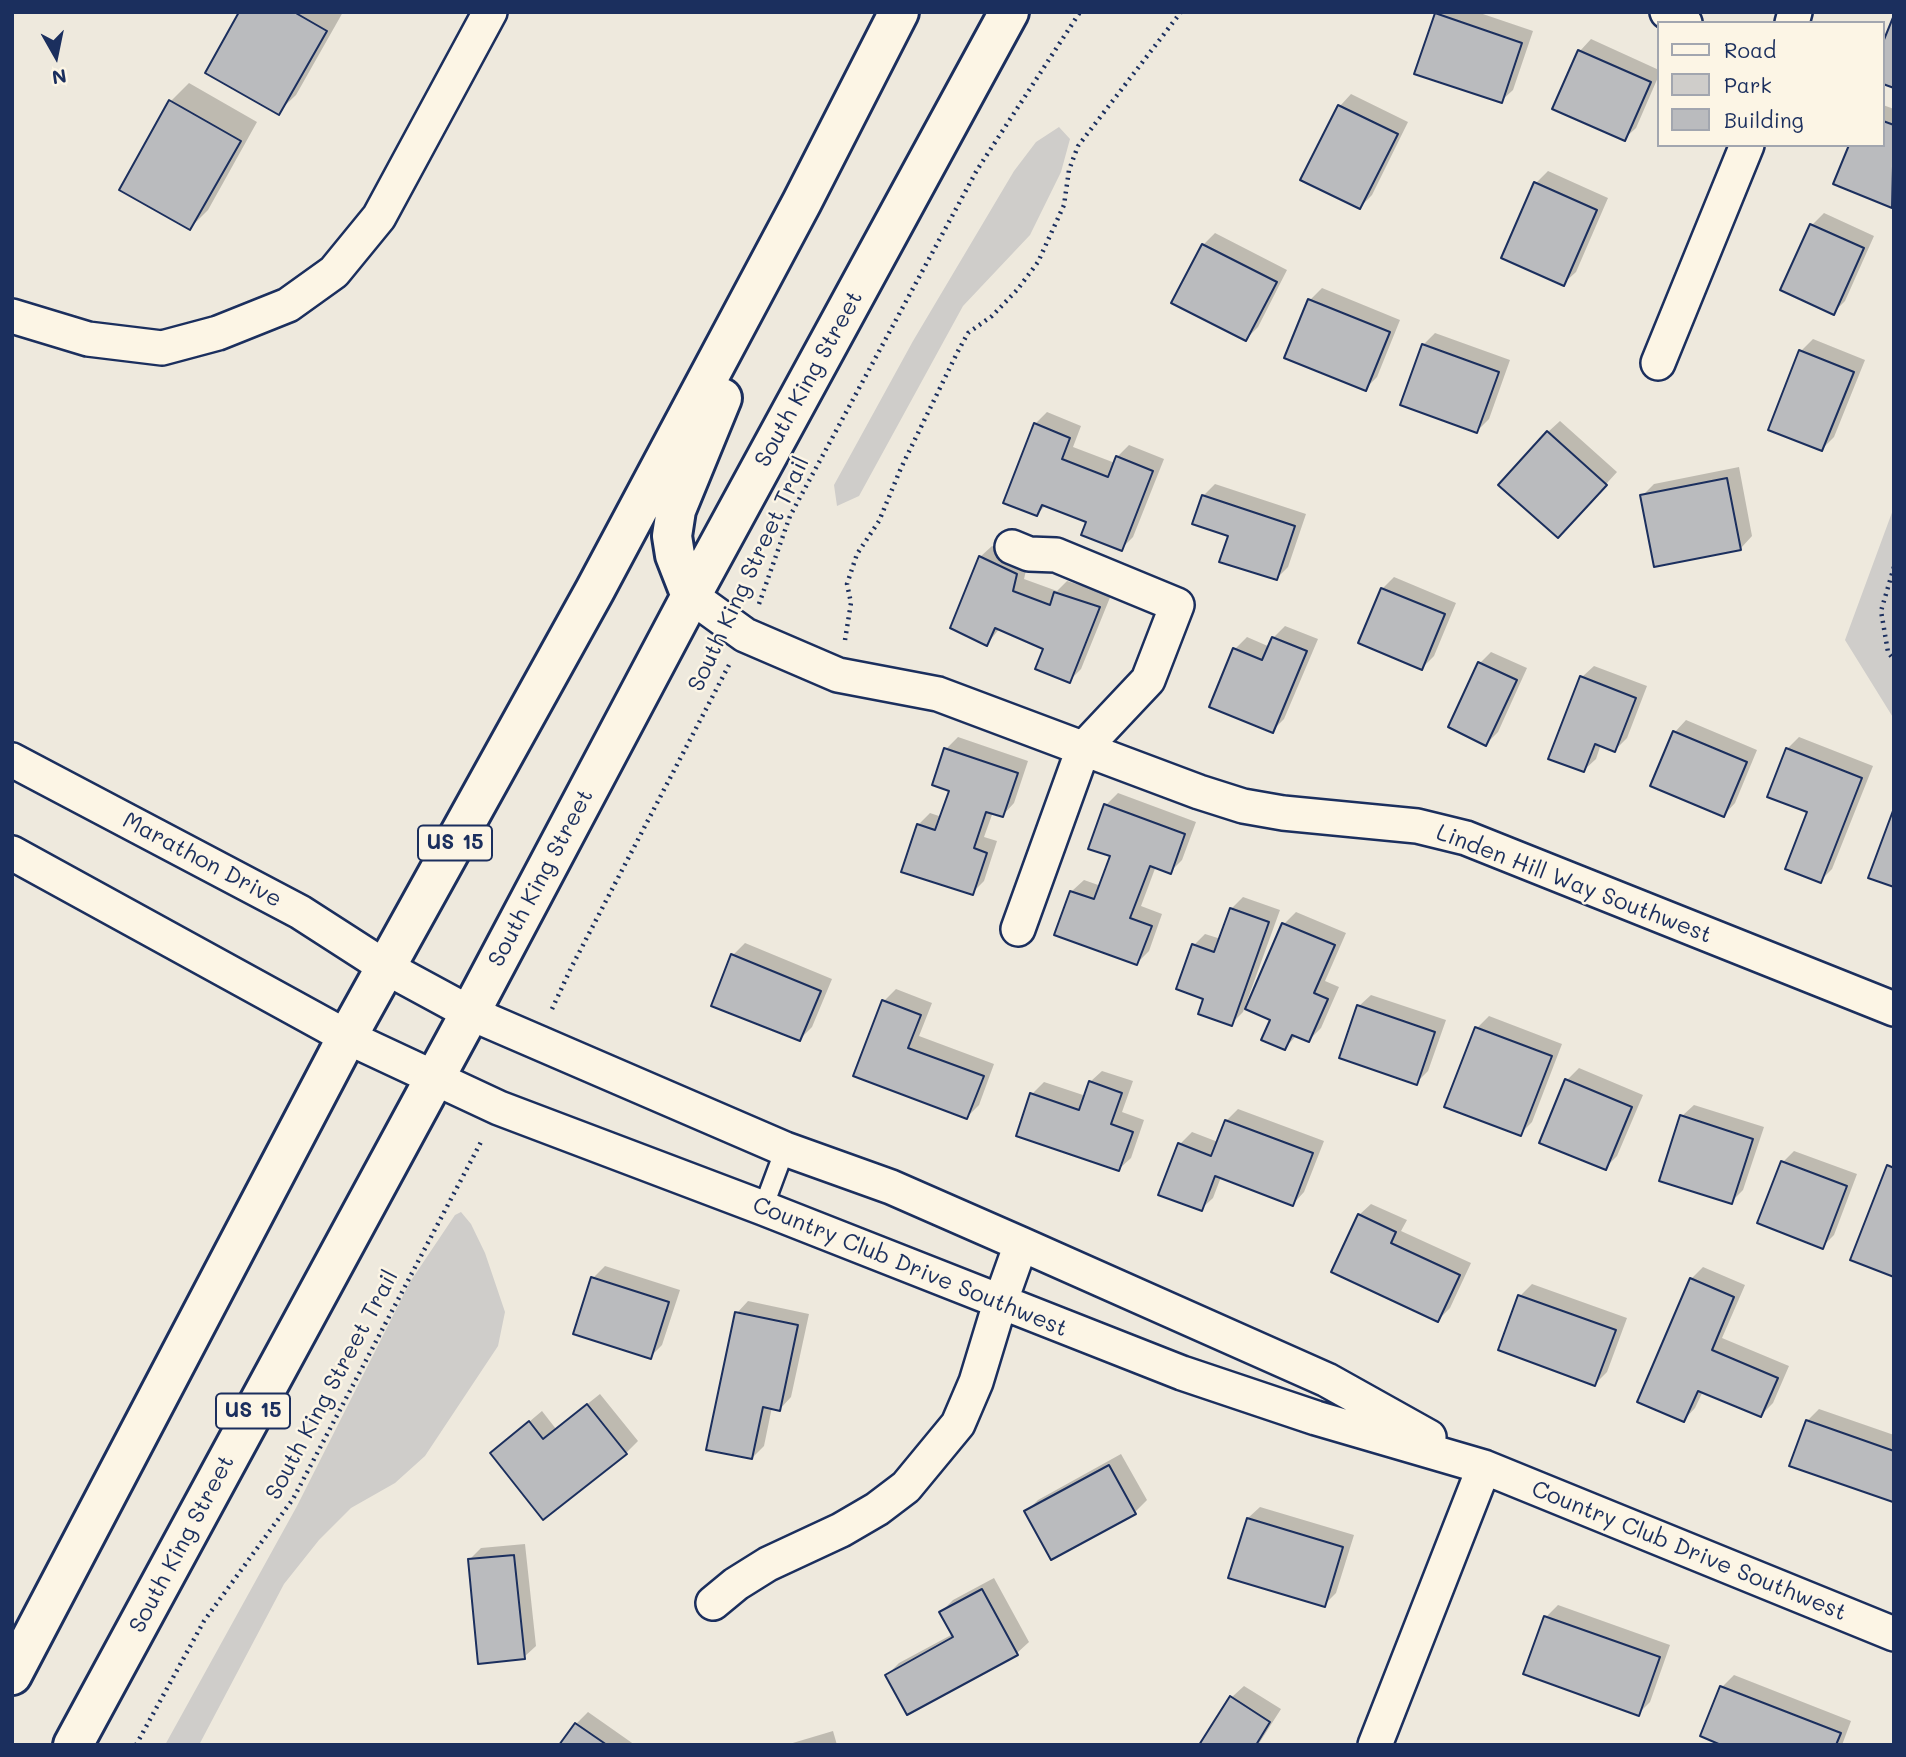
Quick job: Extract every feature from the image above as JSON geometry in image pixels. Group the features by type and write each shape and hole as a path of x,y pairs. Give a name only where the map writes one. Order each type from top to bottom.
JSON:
{"highway":[{"name":"US 15","path":"12,1675 347,1037 594,590 802,202 899,12"},
{"name":"South King Street","path":"73,1745 470,1013 691,596 1009,12"},
{"path":"691,596 675,555 672,536 676,510 802,202"}],"street":[{"path":"12,316 88,339 162,348 218,333 288,305 334,272 379,217 490,12"},
{"path":"1658,363 1746,147"},
{"path":"1012,547 1029,554 1056,555 1177,605 1148,680 1083,750 1018,929"},
{"name":"Linden Hill Way Southwest","path":"691,596 745,635 838,675 938,694 1083,750 1243,806 1283,813 1417,826 1466,838 1894,1009"},
{"name":"Marathon Drive","path":"12,760 300,912 387,968"},
{"path":"12,853 347,1037"},
{"name":"Country Club Drive Southwest","path":"387,968 470,1013 785,1149 891,1187 1327,1380 1484,1467"},
{"name":"Country Club Drive Southwest","path":"347,1037 510,1112 763,1208 1000,1303 1182,1373 1316,1418 1484,1467 1894,1634"},
{"path":"713,1603 736,1584 768,1564 841,1530 877,1509 906,1487 958,1424 976,1382 1021,1244"},
{"path":"1375,1745 1484,1467"}],"lane":[{"path":"763,1208 785,1149"}],"path":[{"name":"South King Street Trail","path":"550,1014 571,968 745,635 796,504 977,170 1080,12"},
{"path":"838,675 851,603 847,584 856,554 879,521 901,468 957,353 968,333 1017,290 1038,261 1064,205 1069,170 1079,146 1181,12"},
{"path":"1894,566 1881,611 1888,652 1894,660"},
{"name":"South King Street Trail","path":"136,1745 204,1621 293,1499 481,1142"}],"green space":[{"path":"1059,127 1070,139 1061,172 1030,235 963,306 859,496 837,506 834,485 913,341 1014,171 1036,142"},
{"path":"1894,507 1894,719 1845,640"},
{"path":"461,1212 471,1224 485,1253 505,1312 498,1346 425,1456 395,1483 351,1508 319,1540 284,1584 199,1745 165,1745 297,1506 410,1282 455,1215"}],"building":[{"path":"239,12 294,12 327,31 279,115 205,73"},
{"path":"1435,13 1522,43 1502,103 1414,74"},
{"path":"1894,15 1894,88 1885,85 1885,37"},
{"path":"1578,50 1651,82 1625,141 1552,109"},
{"path":"169,100 241,141 190,230 119,190"},
{"path":"1338,105 1398,134 1360,209 1300,180"},
{"path":"1885,122 1894,125 1892,208 1833,184 1848,147 1885,147"},
{"path":"1534,182 1597,210 1564,286 1501,258"},
{"path":"1810,224 1864,248 1834,315 1780,290"},
{"path":"1202,244 1277,282 1246,341 1171,303"},
{"path":"1308,299 1390,332 1366,391 1284,358"},
{"path":"1422,344 1499,372 1477,433 1400,405"},
{"path":"1799,350 1854,372 1822,451 1768,430"},
{"path":"1034,423 1070,438 1062,459 1108,477 1116,456 1153,471 1122,551 1081,535 1086,522 1042,505 1037,516 1003,503"},
{"path":"1547,431 1607,485 1558,538 1498,485"},
{"path":"1727,478 1741,550 1654,567 1640,495"},
{"path":"1202,495 1295,526 1277,580 1219,562 1228,536 1192,524"},
{"path":"979,556 1017,574 1013,591 1050,605 1054,592 1100,607 1070,683 1035,669 1043,649 995,628 987,646 950,628"},
{"path":"1381,588 1445,614 1422,670 1358,643"},
{"path":"1272,637 1307,651 1273,733 1209,707 1233,648 1262,660"},
{"path":"1478,662 1517,680 1486,746 1448,727"},
{"path":"1580,676 1636,698 1615,752 1595,744 1584,772 1548,759"},
{"path":"1673,731 1747,762 1724,817 1650,786"},
{"path":"944,748 1018,773 1003,817 986,812 974,848 987,853 973,895 901,872 917,824 935,830 949,791 932,785"},
{"path":"1786,748 1862,778 1821,883 1785,869 1807,812 1767,797"},
{"path":"1104,804 1185,834 1171,874 1150,866 1130,918 1152,926 1137,965 1054,935 1070,891 1094,899 1110,856 1088,849"},
{"path":"1894,808 1894,887 1868,878"},
{"path":"1230,908 1269,922 1232,1026 1198,1014 1203,999 1176,989 1192,944 1214,952"},
{"path":"1282,923 1335,945 1314,993 1328,999 1309,1042 1292,1035 1285,1050 1261,1040 1270,1020 1245,1009"},
{"path":"731,954 821,991 800,1041 711,1006"},
{"path":"882,1000 921,1015 908,1048 984,1076 967,1119 853,1076"},
{"path":"1357,1005 1435,1032 1417,1085 1339,1058"},
{"path":"1475,1027 1552,1056 1521,1136 1444,1107"},
{"path":"1565,1079 1632,1107 1606,1170 1539,1143"},
{"path":"1089,1081 1122,1093 1111,1124 1133,1132 1119,1171 1016,1136 1030,1093 1079,1110"},
{"path":"1680,1115 1753,1139 1732,1204 1659,1181"},
{"path":"1225,1120 1313,1153 1293,1206 1215,1176 1202,1211 1158,1195 1178,1143 1211,1156"},
{"path":"1781,1161 1847,1186 1823,1249 1757,1223"},
{"path":"1887,1165 1894,1168 1894,1277 1850,1260"},
{"path":"1358,1214 1396,1232 1391,1243 1460,1275 1438,1322 1331,1272"},
{"path":"591,1277 669,1302 651,1359 573,1334"},
{"path":"1690,1278 1734,1297 1712,1350 1778,1378 1761,1417 1698,1391 1684,1422 1637,1402"},
{"path":"1518,1295 1616,1330 1595,1386 1498,1350"},
{"path":"735,1312 798,1325 780,1411 763,1407 752,1459 706,1450"},
{"path":"587,1404 627,1454 543,1520 490,1453 529,1421 543,1439"},
{"path":"1806,1420 1894,1451 1893,1502 1789,1466"},
{"path":"1109,1465 1136,1514 1051,1560 1024,1511"},
{"path":"1247,1518 1343,1547 1325,1607 1228,1578"},
{"path":"514,1555 525,1659 478,1664 468,1559"},
{"path":"982,1589 1018,1655 907,1715 885,1675 953,1637 939,1612"},
{"path":"1544,1616 1660,1657 1639,1716 1523,1674"},
{"path":"1720,1686 1841,1733 1836,1745 1721,1745 1700,1736"},
{"path":"1230,1696 1270,1722 1256,1745 1199,1745"},
{"path":"575,1723 607,1745 559,1745"}]}
